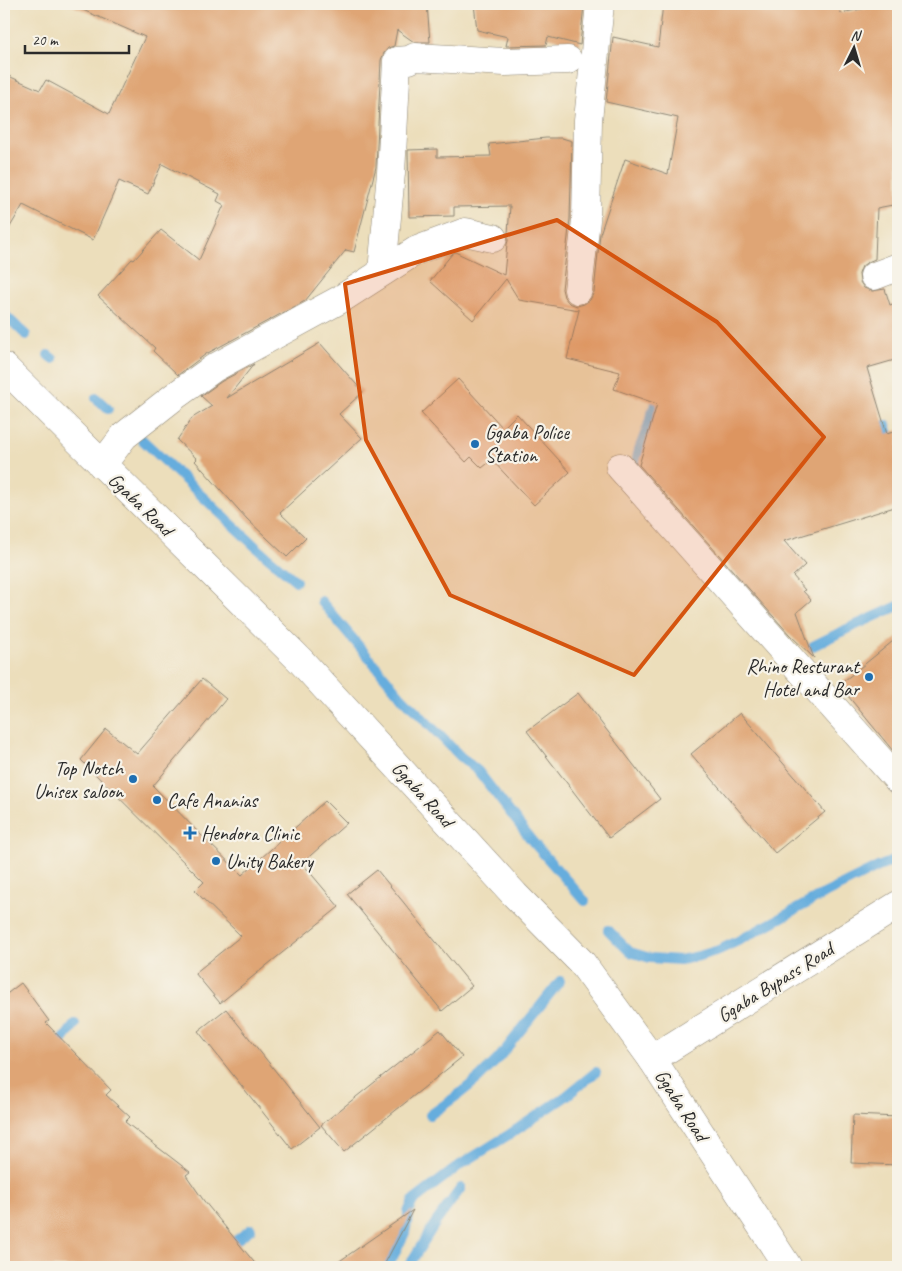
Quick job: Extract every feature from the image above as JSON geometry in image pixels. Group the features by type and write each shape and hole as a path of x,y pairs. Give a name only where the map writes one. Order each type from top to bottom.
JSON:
{"street":[{"path":"578,290 586,220 588,120 600,4"},
{"path":"382,272 397,62 415,57 505,62 568,60"},
{"path":"102,465 124,436 214,368 341,299 418,250 465,232 493,238"},
{"name":"Ggaba Road","path":"4,367 300,660 515,895 582,963 652,1059 788,1267"},
{"path":"620,467 898,780"},
{"name":"Ggaba Bypass Road","path":"652,1059 898,905"}],"highlighted area":[{"path":"557,220 717,322 824,437 634,675 450,595 366,440 345,284"}],"building":[{"path":"69,4 427,4 430,42 414,42 397,30 394,46 388,48 381,60 376,167 354,252 346,250 305,301 206,354 178,375 153,351 155,348 98,296 161,230 199,260 224,205 217,201 220,194 162,164 148,194 119,181 93,240 23,205 4,237 4,74 40,90 46,80 109,114 145,37"},
{"path":"474,4 584,4 580,45 548,37 546,45 506,46 508,37 477,30"},
{"path":"663,4 837,4 841,13 887,4 898,4 898,204 877,208 875,259 862,266 859,274 860,282 864,288 872,291 885,289 890,305 898,302 898,359 867,368 887,434 898,430 898,506 784,541 805,565 793,576 811,600 797,612 814,658 789,634 639,465 657,404 614,389 620,372 567,359 579,310 519,300 506,279 473,320 430,281 455,252 504,275 510,206 454,207 454,216 409,217 408,150 437,149 437,157 491,156 489,144 546,138 562,138 572,141 570,219 562,289 564,297 569,303 577,306 590,300 594,292 600,234 625,159 668,174 678,118 606,102 613,37 658,47"},
{"path":"320,343 363,392 339,414 362,438 280,513 306,538 287,557 247,519 195,461 197,459 177,440 192,418 212,406 201,396 222,381 254,364 227,398"},
{"path":"458,379 503,428 517,414 570,472 534,505 492,460 482,468 471,457 466,462 421,413"},
{"path":"898,637 898,757 839,685"},
{"path":"202,679 226,699 153,786 204,838 242,875 325,801 347,823 302,863 339,907 220,1003 195,973 241,936 195,891 204,882 81,760 106,729 137,754"},
{"path":"578,693 660,799 609,838 527,731"},
{"path":"740,713 825,812 775,853 691,754"},
{"path":"377,870 472,986 442,1011 347,894"},
{"path":"21,983 49,1021 46,1023 111,1090 106,1095 130,1117 125,1122 190,1172 186,1175 204,1201 258,1267 4,1267 4,996"},
{"path":"226,1009 320,1127 292,1149 198,1031"},
{"path":"440,1030 462,1057 344,1152 321,1125"},
{"path":"853,1115 898,1117 898,1165 851,1163"},
{"path":"413,1210 383,1267 331,1267"}],"waterway":[{"path":"4,314 26,335"},
{"path":"48,355 53,359"},
{"path":"633,477 639,449 659,391"},
{"path":"96,398 108,409"},
{"path":"886,425 898,464"},
{"path":"133,431 256,547 296,581"},
{"path":"321,601 401,696 461,757 478,771 532,841 585,901"},
{"path":"813,646 898,606"},
{"path":"608,930 630,952 650,958 680,960 699,956 719,950 742,939 826,893 898,859"},
{"path":"430,1115 479,1078 498,1059 560,981"},
{"path":"55,1051 75,1024"},
{"path":"388,1267 405,1233 408,1212 413,1201 460,1165 565,1097 596,1072"},
{"path":"408,1267 436,1222 461,1188"},
{"path":"226,1248 251,1229"}],"place":[{"name":"Ggaba Police Station","path":"475,444"},
{"name":"Rhino Resturant Hotel and Bar","path":"869,677"},
{"name":"Top Notch Unisex saloon","path":"133,779"},
{"name":"Cafe Ananias","path":"157,800"},
{"name":"Hendora Clinic","path":"190,833"},
{"name":"Unity Bakery","path":"216,861"}]}
